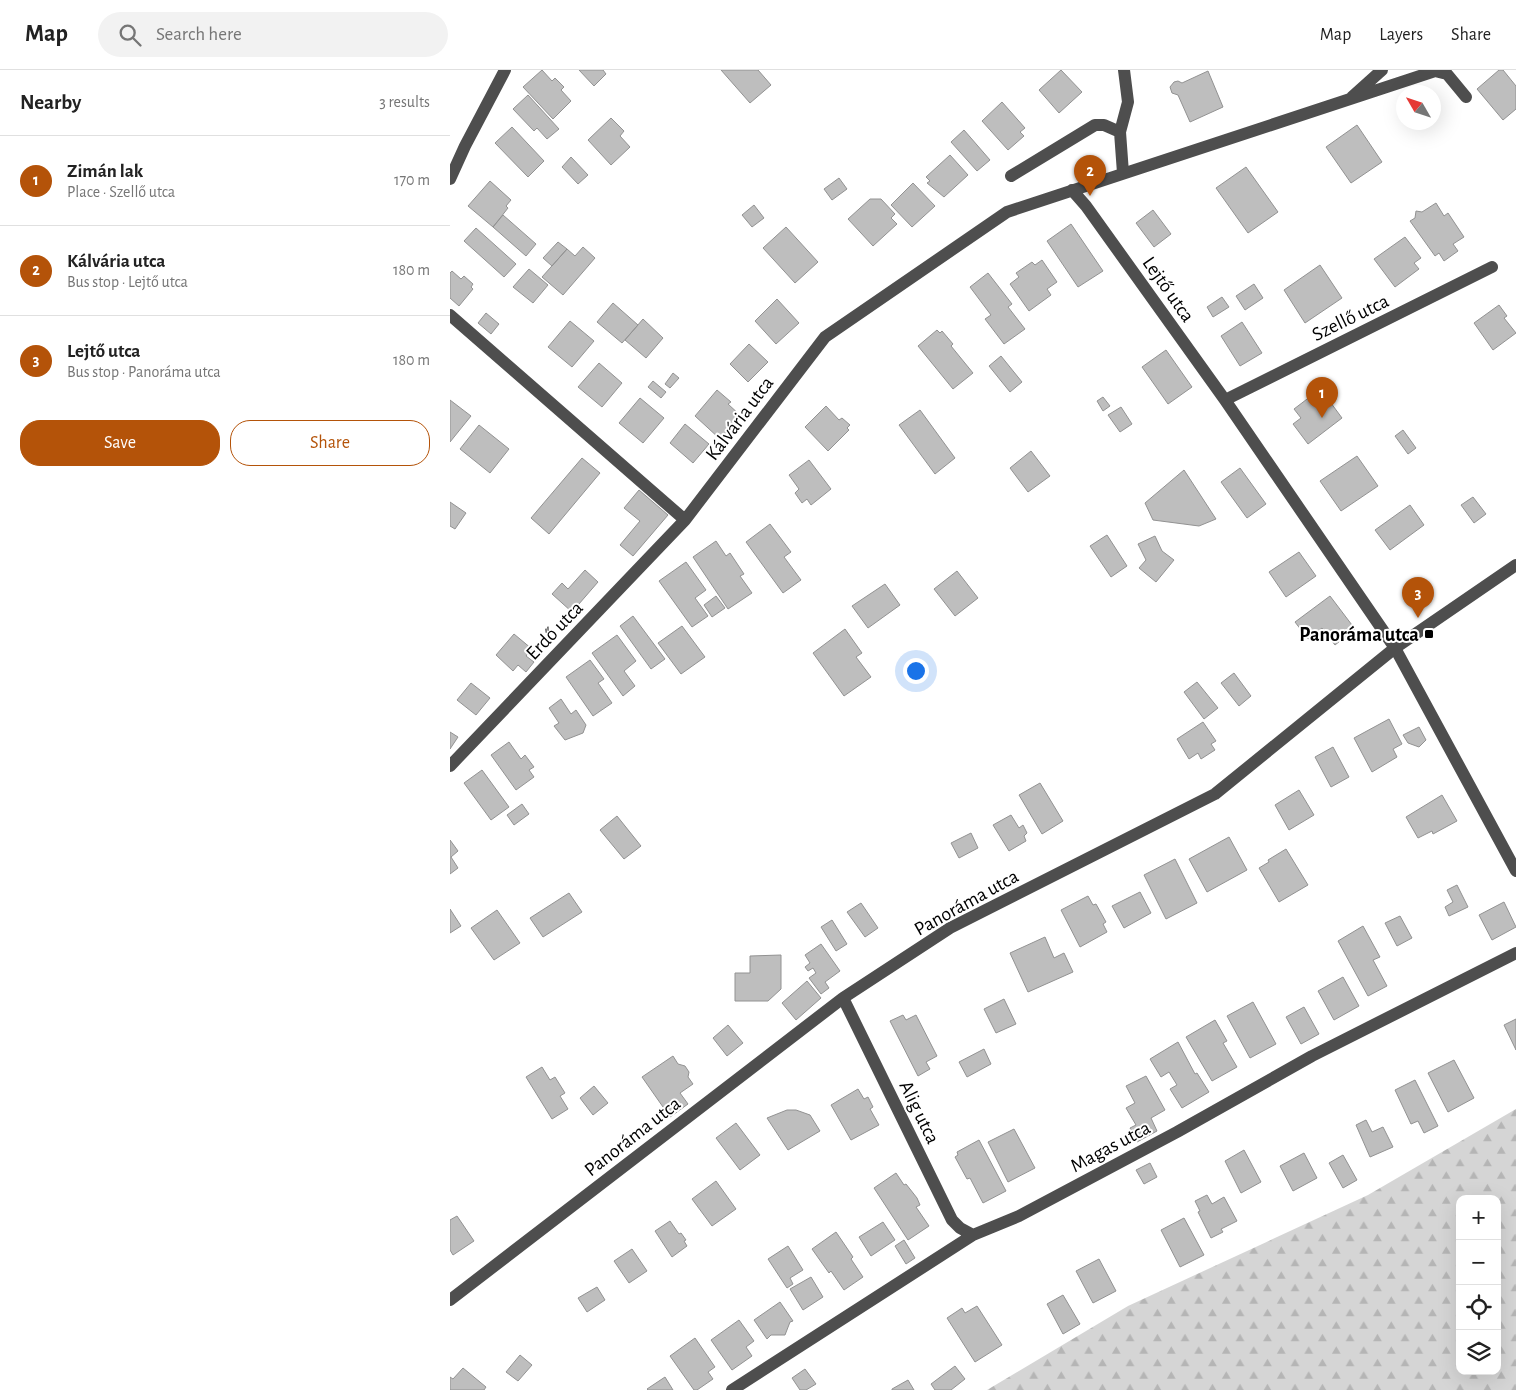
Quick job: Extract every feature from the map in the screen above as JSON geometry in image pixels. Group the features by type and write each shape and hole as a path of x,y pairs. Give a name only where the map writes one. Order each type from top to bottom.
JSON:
{"street":[{"path":"450,178 464,146 505,70"},
{"path":"1123,173 1120,132 1128,102 1124,70"},
{"name":"Kálvária utca","path":"1348,100 1382,70"},
{"name":"Kálvária utca","path":"685,520 825,337 1007,212 1435,71 1447,74 1466,98"},
{"path":"1011,176 1095,125 1120,132"},
{"name":"Lejtő utca","path":"1072,190 1086,206 1225,400 1395,648 1516,871"},
{"name":"Szellő utca","path":"1225,400 1492,267"},
{"path":"450,315 685,520"},
{"name":"Erdő utca","path":"450,766 685,520"},
{"name":"Panoráma utca","path":"450,1300 843,998 950,928 1215,794 1395,648 1516,565"},
{"name":"Magas utca","path":"732,1390 972,1235 1028,1211 1178,1132 1312,1056 1516,952"},
{"name":"Alig utca","path":"843,998 952,1220 960,1228 972,1235"}],"green space":[{"path":"1516,1109 1516,1390 987,1390 1128,1306 1368,1195"}],"building":[{"path":"542,70 552,81 555,78 564,87 561,90 571,101 553,119 523,87"},
{"path":"579,70 603,70 606,74 594,86"},
{"path":"721,70 758,70 771,85 750,103"},
{"path":"1061,70 1082,92 1059,113 1039,90"},
{"path":"1499,70 1503,70 1516,86 1516,109 1503,120 1477,89"},
{"path":"1208,71 1223,107 1190,122 1178,95 1172,93 1170,87 1174,82 1182,83"},
{"path":"528,95 559,129 547,139 537,128 534,131 513,109"},
{"path":"1002,102 1025,128 1020,132 1024,136 1008,150 982,121"},
{"path":"611,118 624,131 620,136 630,147 611,165 588,140"},
{"path":"1357,125 1382,162 1351,183 1326,147"},
{"path":"512,127 544,161 528,177 495,143"},
{"path":"964,130 990,160 977,171 951,142"},
{"path":"950,155 968,175 944,197 927,183 930,181 926,177"},
{"path":"571,157 588,175 578,184 562,167"},
{"path":"1246,167 1278,212 1248,233 1216,188"},
{"path":"839,178 847,189 832,200 824,189"},
{"path":"490,181 511,200 506,206 508,208 493,227 468,206"},
{"path":"913,183 935,206 912,227 891,205"},
{"path":"870,199 881,199 895,214 891,218 897,224 873,246 848,219"},
{"path":"1436,203 1444,216 1448,213 1464,237 1453,244 1458,251 1444,261 1439,253 1435,256 1410,221 1415,218 1416,211 1422,212"},
{"path":"754,205 764,218 752,227 742,215"},
{"path":"1153,210 1171,234 1154,247 1136,223"},
{"path":"503,215 536,244 526,256 493,227"},
{"path":"1071,224 1103,271 1078,287 1047,241"},
{"path":"786,227 818,262 795,283 763,248"},
{"path":"476,228 516,264 504,277 464,241"},
{"path":"1405,237 1421,258 1414,263 1419,269 1395,287 1374,259"},
{"path":"558,242 567,249 552,266 543,258"},
{"path":"583,247 595,258 563,295 542,277 567,249 575,256"},
{"path":"1042,260 1057,282 1047,289 1051,295 1029,311 1010,284 1019,277 1016,273 1032,262 1035,265"},
{"path":"1320,265 1342,298 1305,323 1284,290"},
{"path":"529,269 548,285 533,303 513,287"},
{"path":"452,271 461,279 464,276 473,284 471,287 473,289 459,306 450,298 450,273"},
{"path":"988,273 1012,304 1008,307 1025,329 1004,344 985,319 991,315 970,287"},
{"path":"1254,284 1263,298 1245,310 1236,296"},
{"path":"1222,297 1229,307 1213,317 1207,307"},
{"path":"777,299 799,323 776,344 755,321"},
{"path":"613,303 638,325 622,343 597,322"},
{"path":"1499,305 1507,316 1504,318 1516,333 1493,350 1474,323"},
{"path":"486,313 499,324 491,334 478,323"},
{"path":"643,319 663,338 646,358 625,340"},
{"path":"570,321 594,341 572,367 548,347"},
{"path":"1242,322 1262,353 1240,366 1221,336"},
{"path":"937,330 940,333 942,331 953,344 951,346 973,373 953,389 918,346"},
{"path":"749,344 768,362 748,382 730,364"},
{"path":"1166,350 1192,387 1168,404 1142,367"},
{"path":"1001,356 1022,382 1010,392 989,366"},
{"path":"599,363 622,383 602,407 578,387"},
{"path":"673,373 679,378 670,388 665,384"},
{"path":"653,381 666,392 661,398 648,387"},
{"path":"717,390 731,402 728,404 741,416 720,439 695,416"},
{"path":"1315,393 1323,402 1328,399 1342,418 1308,444 1293,424 1301,418 1294,409"},
{"path":"1103,397 1110,406 1103,411 1097,401"},
{"path":"640,398 664,418 643,443 619,423"},
{"path":"450,400 471,416 450,442"},
{"path":"826,406 839,420 842,418 850,425 847,428 849,430 828,451 805,427"},
{"path":"1121,407 1132,424 1120,432 1108,415"},
{"path":"920,410 955,458 935,474 899,425"},
{"path":"685,424 709,444 693,463 670,443"},
{"path":"479,425 509,449 490,473 460,449"},
{"path":"1403,430 1416,448 1408,454 1395,436"},
{"path":"1031,451 1050,476 1028,492 1010,468"},
{"path":"1357,456 1378,486 1341,511 1320,481"},
{"path":"582,458 600,473 549,534 531,518"},
{"path":"809,460 831,489 811,505 807,499 802,503 795,493 799,489 789,475"},
{"path":"1240,468 1266,504 1247,518 1221,482"},
{"path":"1184,470 1216,519 1199,526 1153,520 1145,503"},
{"path":"639,490 668,515 633,556 620,545 640,521 624,508"},
{"path":"1473,497 1486,514 1474,523 1461,505"},
{"path":"450,502 466,513 455,529 450,526"},
{"path":"1410,505 1424,525 1390,550 1375,530"},
{"path":"770,524 791,552 784,557 801,580 783,593 746,542"},
{"path":"1107,535 1127,566 1111,577 1090,546"},
{"path":"1155,536 1162,551 1174,560 1156,582 1139,568 1146,560 1138,544"},
{"path":"716,541 726,556 730,553 744,574 740,576 752,593 728,609 693,557"},
{"path":"1299,552 1316,576 1286,597 1269,572"},
{"path":"686,562 706,590 695,598 708,616 692,627 659,581"},
{"path":"585,570 598,582 572,612 552,594 562,583 568,589"},
{"path":"957,571 978,598 955,616 934,589"},
{"path":"885,584 900,605 868,628 852,606"},
{"path":"716,596 725,608 712,617 704,605"},
{"path":"1330,596 1355,629 1335,645 1322,628 1308,639 1295,622"},
{"path":"633,616 665,659 651,669 620,626"},
{"path":"682,626 705,657 681,674 658,643"},
{"path":"845,629 862,653 856,657 871,677 844,696 813,653"},
{"path":"514,634 532,649 526,656 534,662 526,672 518,665 513,671 496,655"},
{"path":"617,635 636,661 624,671 635,686 623,696 592,653"},
{"path":"590,660 604,679 598,683 612,703 593,716 566,677"},
{"path":"1234,673 1251,696 1239,706 1221,683"},
{"path":"1197,682 1218,708 1204,719 1184,692"},
{"path":"471,683 490,698 476,715 457,700"},
{"path":"561,699 571,714 576,710 586,725 583,733 565,740 554,726 559,723 549,708"},
{"path":"1389,719 1402,744 1393,749 1397,757 1372,772 1354,738"},
{"path":"1203,722 1216,741 1211,744 1215,750 1201,759 1198,753 1189,759 1177,739"},
{"path":"1419,727 1426,740 1419,747 1408,743 1403,735"},
{"path":"450,732 458,737 450,749"},
{"path":"509,742 521,759 525,755 534,767 529,770 534,777 516,790 491,755"},
{"path":"1333,747 1349,777 1331,787 1315,757"},
{"path":"482,770 509,807 491,820 464,783"},
{"path":"1040,783 1063,821 1042,834 1019,795"},
{"path":"1299,790 1314,815 1289,830 1275,805"},
{"path":"1442,795 1457,821 1433,834 1432,831 1418,838 1406,817"},
{"path":"522,804 529,814 514,825 507,815"},
{"path":"1011,815 1019,828 1023,825 1027,833 1024,836 1026,841 1009,851 993,825"},
{"path":"617,816 641,846 624,859 600,830"},
{"path":"971,833 978,848 959,858 951,843"},
{"path":"1229,837 1247,870 1207,892 1189,859"},
{"path":"450,840 458,851 451,857 458,868 450,874"},
{"path":"1286,849 1308,885 1279,902 1259,868"},
{"path":"1175,859 1197,903 1166,919 1144,875"},
{"path":"1457,885 1468,907 1449,916 1445,907 1453,902 1447,890"},
{"path":"1140,892 1151,913 1124,928 1112,906"},
{"path":"569,893 582,912 543,937 530,918"},
{"path":"1088,896 1093,905 1096,904 1106,922 1103,924 1107,932 1080,947 1061,910"},
{"path":"1504,902 1516,927 1492,940 1479,915"},
{"path":"861,903 878,928 865,937 847,912"},
{"path":"450,909 461,926 450,933"},
{"path":"497,910 520,943 494,960 471,928"},
{"path":"1400,916 1412,938 1397,946 1385,923"},
{"path":"832,920 847,944 836,951 821,927"},
{"path":"1363,926 1380,957 1373,960 1387,986 1368,996 1338,941"},
{"path":"1045,937 1054,958 1064,953 1073,972 1028,992 1010,953"},
{"path":"821,944 840,971 825,982 829,988 821,994 809,978 816,973 813,968 808,971 805,967 810,963 805,955"},
{"path":"781,955 781,989 768,1001 735,1001 735,973 750,973 750,956"},
{"path":"1343,977 1359,1006 1334,1020 1318,991"},
{"path":"807,981 821,998 796,1020 782,1003"},
{"path":"1004,999 1016,1024 996,1033 984,1009"},
{"path":"1253,1002 1276,1044 1250,1058 1227,1016"},
{"path":"1304,1007 1319,1034 1301,1044 1286,1017"},
{"path":"903,1015 906,1020 916,1015 937,1056 926,1062 930,1069 918,1076 890,1021"},
{"path":"1516,1019 1516,1050 1504,1025"},
{"path":"1215,1020 1227,1041 1223,1043 1237,1067 1212,1081 1186,1037"},
{"path":"728,1025 743,1043 727,1056 713,1038"},
{"path":"1178,1042 1195,1074 1197,1073 1209,1092 1182,1108 1170,1089 1177,1085 1169,1072 1161,1077 1150,1059"},
{"path":"984,1049 991,1064 967,1077 959,1062"},
{"path":"673,1056 678,1064 685,1066 689,1072 688,1077 693,1084 680,1093 688,1104 670,1117 642,1077"},
{"path":"1454,1060 1474,1098 1448,1112 1428,1073"},
{"path":"542,1067 550,1080 555,1077 565,1093 560,1096 568,1109 552,1119 526,1077"},
{"path":"1146,1076 1165,1110 1151,1118 1157,1131 1137,1142 1130,1128 1136,1125 1126,1108 1135,1103 1126,1086"},
{"path":"1415,1080 1438,1126 1424,1133 1418,1121 1411,1124 1395,1090"},
{"path":"594,1086 608,1103 593,1115 580,1098"},
{"path":"858,1089 864,1099 868,1097 873,1107 870,1109 879,1125 851,1140 831,1105"},
{"path":"787,1110 796,1110 810,1115 820,1131 788,1150 767,1118"},
{"path":"1366,1120 1372,1132 1383,1127 1393,1147 1370,1157 1356,1125"},
{"path":"736,1123 760,1155 740,1170 716,1138"},
{"path":"1014,1129 1035,1168 1008,1182 988,1142"},
{"path":"979,1140 1006,1191 983,1203 970,1178 967,1179 955,1157 958,1155 957,1152"},
{"path":"1244,1150 1261,1182 1241,1193 1225,1161"},
{"path":"1304,1153 1317,1178 1293,1191 1280,1166"},
{"path":"1343,1155 1357,1180 1343,1188 1329,1163"},
{"path":"1150,1163 1157,1177 1144,1184 1136,1170"},
{"path":"896,1173 904,1185 906,1184 917,1198 920,1205 916,1207 929,1226 908,1240 874,1188"},
{"path":"716,1181 736,1209 712,1226 692,1199"},
{"path":"1207,1195 1212,1204 1224,1197 1237,1221 1221,1229 1223,1232 1211,1238 1198,1212 1200,1211 1195,1201"},
{"path":"457,1216 474,1241 453,1255 450,1250 450,1220"},
{"path":"1184,1218 1204,1255 1180,1267 1161,1230"},
{"path":"670,1221 686,1240 684,1241 687,1246 672,1257 655,1231"},
{"path":"883,1222 895,1240 871,1256 859,1237"},
{"path":"836,1232 853,1257 851,1259 863,1277 844,1290 812,1249"},
{"path":"904,1240 915,1258 906,1264 895,1246"},
{"path":"788,1246 803,1270 790,1278 793,1284 787,1288 768,1259"},
{"path":"632,1249 647,1271 629,1283 614,1261"},
{"path":"1099,1259 1116,1291 1093,1303 1076,1271"},
{"path":"811,1277 823,1297 803,1310 790,1289"},
{"path":"597,1287 605,1300 587,1312 578,1298"},
{"path":"1063,1295 1080,1324 1063,1334 1047,1304"},
{"path":"780,1302 793,1321 790,1322 785,1335 771,1335 767,1339 754,1320"},
{"path":"977,1306 1002,1345 975,1362 947,1318 962,1308 965,1313"},
{"path":"739,1320 754,1341 746,1347 752,1356 732,1370 711,1340"},
{"path":"695,1338 715,1367 708,1372 713,1379 697,1390 694,1390 670,1356"},
{"path":"520,1355 532,1365 518,1381 506,1372"},
{"path":"955,1366 965,1379 951,1390 935,1390 931,1384"},
{"path":"463,1368 486,1387 484,1390 450,1390 450,1377 453,1379"},
{"path":"805,1369 816,1384 806,1390 800,1390 792,1378"},
{"path":"665,1377 673,1390 647,1389"},
{"path":"908,1380 914,1390 892,1390 892,1389"}],"place":[{"name":"Kálvária utca","path":"1090,196"},
{"name":"Zimán lak","path":"1322,418"},
{"name":"Lejtő utca","path":"1418,618"},
{"name":"Panoráma utca","path":"1429,634"}]}
